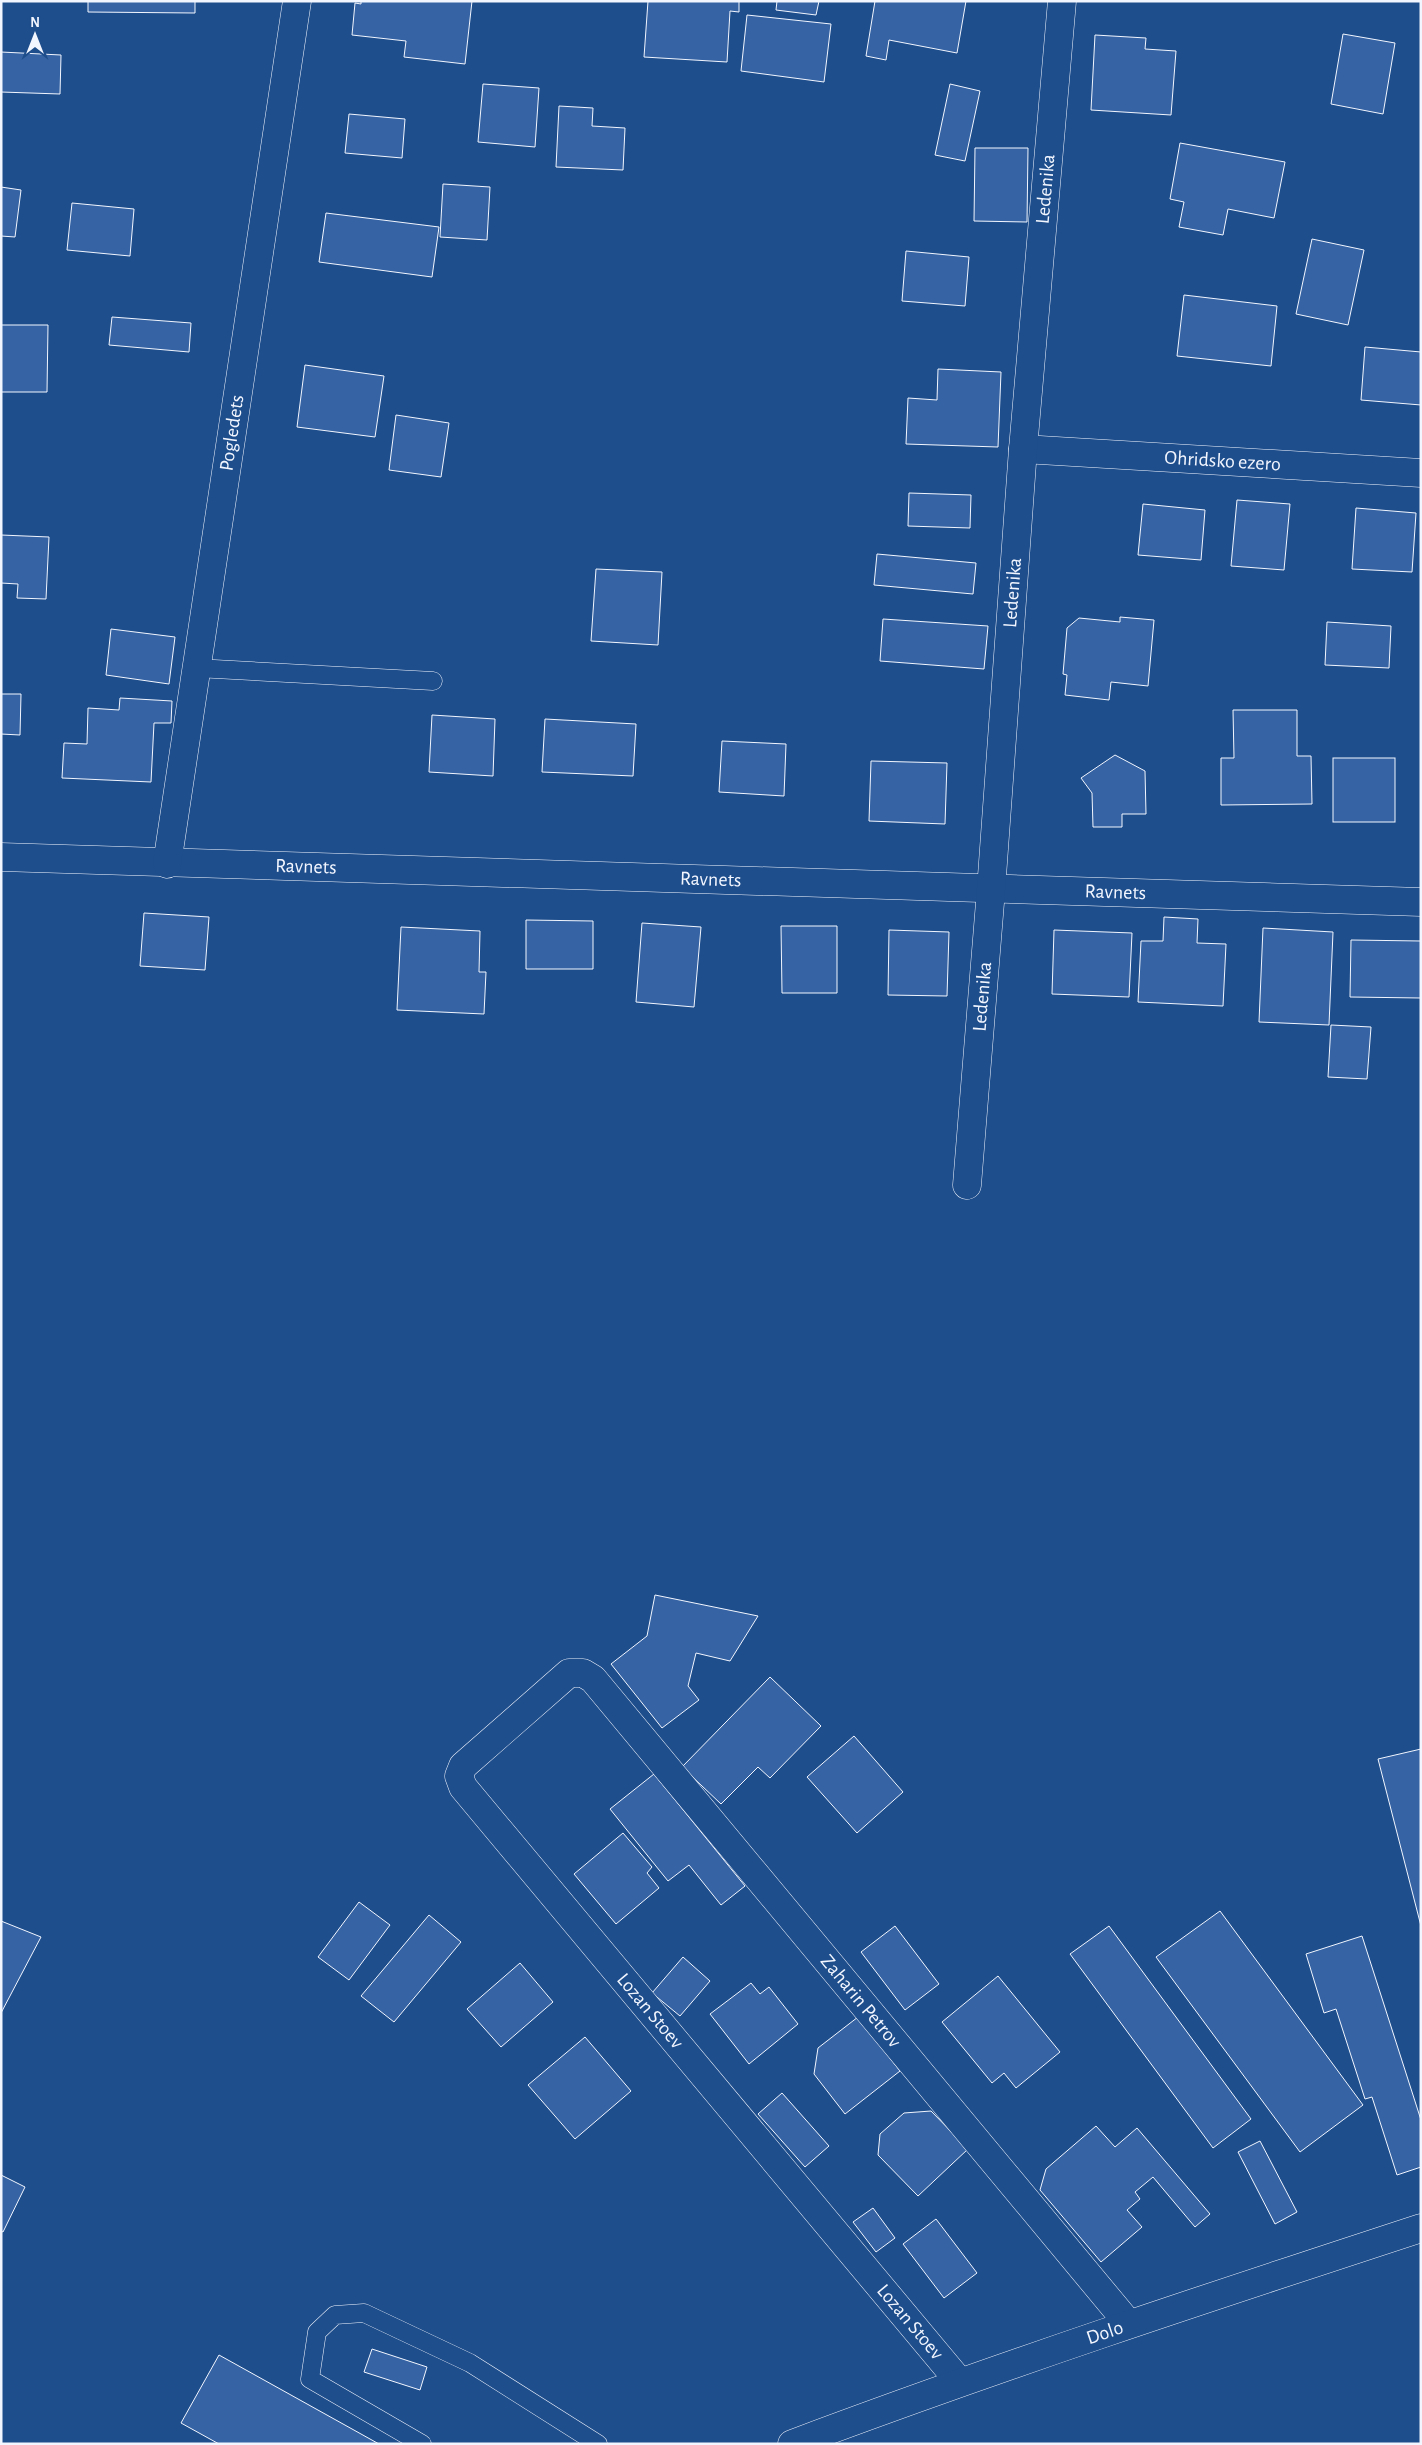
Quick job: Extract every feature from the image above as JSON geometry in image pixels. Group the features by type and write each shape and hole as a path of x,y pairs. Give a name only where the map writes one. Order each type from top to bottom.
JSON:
{"street":[{"name":"Pogledets","path":"167,864 296,1"},
{"name":"Ledenika","path":"967,1185 992,890 1024,450 1062,1"},
{"name":"Ohridsko ezero","path":"1024,450 1421,474"},
{"name":"Ravnets","path":"1,857 167,864 1421,902"},
{"name":"Lozan Stoev","path":"593,1679 583,1673 570,1673 463,1766 459,1776 463,1787 959,2381"},
{"name":"Zaharin Petrov","path":"593,1679 1128,2323"},
{"name":"Dolo","path":"792,2444 959,2381 1128,2323 1421,2228"}],"lane":[{"path":"196,668 433,681"},
{"path":"422,2444 310,2380 317,2332 335,2315 364,2313 470,2363 598,2444"}],"building":[{"path":"88,1 195,1 195,13 88,12"},
{"path":"361,1 472,1 465,64 404,57 406,41 352,35 355,3 361,4"},
{"path":"648,1 739,1 739,12 730,11 727,62 644,57"},
{"path":"777,1 819,1 816,15 776,10"},
{"path":"875,1 966,1 957,53 889,40 886,60 866,56"},
{"path":"747,15 831,24 824,82 741,71"},
{"path":"1343,34 1395,43 1383,114 1331,104"},
{"path":"1095,35 1146,38 1145,49 1176,51 1171,115 1091,110"},
{"path":"1,52 61,55 60,94 1,92"},
{"path":"483,84 539,88 535,147 478,142"},
{"path":"950,84 980,91 965,161 935,155"},
{"path":"559,106 593,108 592,126 625,128 623,170 556,167"},
{"path":"349,114 405,119 402,158 345,153"},
{"path":"1180,143 1285,162 1274,218 1228,209 1223,235 1179,227 1184,202 1170,199"},
{"path":"975,148 1028,148 1027,222 974,221"},
{"path":"443,184 490,187 487,240 440,237"},
{"path":"1,187 21,190 15,237 1,236"},
{"path":"72,203 134,209 130,256 67,250"},
{"path":"326,213 439,227 432,277 319,262"},
{"path":"1312,239 1364,250 1348,325 1296,314"},
{"path":"906,251 969,257 965,306 902,301"},
{"path":"1184,295 1277,306 1271,366 1177,356"},
{"path":"112,317 191,323 189,352 109,345"},
{"path":"1,325 48,325 47,392 1,392"},
{"path":"1365,347 1421,352 1421,405 1361,400"},
{"path":"305,365 384,376 375,437 297,427"},
{"path":"938,369 1001,372 998,447 906,444 908,398 937,400"},
{"path":"396,415 449,423 441,477 389,470"},
{"path":"909,493 971,495 970,528 908,526"},
{"path":"1237,500 1290,504 1284,570 1231,566"},
{"path":"1143,504 1205,510 1201,560 1138,555"},
{"path":"1356,508 1416,513 1412,572 1352,569"},
{"path":"1,535 49,537 46,599 17,598 18,584 1,583"},
{"path":"877,554 976,563 973,594 874,585"},
{"path":"596,569 662,572 658,645 591,641"},
{"path":"1120,617 1154,620 1148,686 1111,682 1109,700 1065,695 1067,675 1063,674 1067,628 1079,618 1120,622"},
{"path":"883,619 988,626 984,669 880,661"},
{"path":"1327,622 1391,626 1389,668 1325,665"},
{"path":"111,629 175,637 169,684 106,675"},
{"path":"1,694 21,694 20,735 1,734"},
{"path":"120,698 172,701 171,723 154,723 151,782 62,778 64,743 87,744 88,708 119,710"},
{"path":"1233,710 1297,710 1297,756 1311,756 1312,804 1221,805 1221,758 1234,758"},
{"path":"432,715 495,719 493,776 429,772"},
{"path":"545,719 636,724 633,776 542,772"},
{"path":"722,741 786,744 784,796 719,792"},
{"path":"1115,755 1145,771 1146,814 1122,814 1122,827 1093,827 1092,793 1081,778"},
{"path":"1333,758 1395,758 1395,822 1333,822"},
{"path":"871,761 947,763 945,824 869,821"},
{"path":"144,913 209,917 205,970 140,966"},
{"path":"1164,917 1198,919 1197,943 1226,944 1223,1006 1138,1002 1141,941 1163,941"},
{"path":"526,920 593,921 593,969 526,969"},
{"path":"642,923 701,927 694,1007 636,1002"},
{"path":"781,926 837,926 837,993 782,993"},
{"path":"401,927 480,931 479,972 486,972 484,1014 397,1010"},
{"path":"1263,928 1333,932 1329,1025 1259,1022"},
{"path":"889,930 949,932 947,996 888,995"},
{"path":"1054,930 1132,933 1129,997 1052,994"},
{"path":"1351,940 1421,941 1421,998 1350,997"},
{"path":"1331,1025 1371,1027 1367,1079 1328,1077"},
{"path":"655,1595 758,1616 730,1661 696,1653 688,1686 699,1700 662,1728 611,1664 647,1636"},
{"path":"770,1677 821,1726 770,1778 758,1767 721,1804 682,1767"},
{"path":"854,1736 903,1792 857,1833 807,1777"},
{"path":"1421,1749 1421,1926 1378,1759"},
{"path":"654,1774 745,1886 721,1905 689,1865 668,1881 610,1809"},
{"path":"623,1833 652,1867 647,1873 659,1888 616,1924 574,1874"},
{"path":"359,1902 390,1925 349,1980 318,1957"},
{"path":"1220,1911 1363,2105 1300,2152 1156,1957"},
{"path":"429,1915 461,1942 394,2022 361,1996"},
{"path":"1,1921 41,1937 1,2013"},
{"path":"895,1926 939,1984 905,2010 861,1952"},
{"path":"1109,1926 1251,2119 1213,2148 1070,1954"},
{"path":"1362,1936 1421,2120 1421,2167 1397,2175 1372,2097 1365,2099 1336,2009 1324,2013 1306,1954"},
{"path":"683,1957 710,1981 680,2016 652,1993"},
{"path":"520,1963 553,2002 501,2047 467,2009"},
{"path":"998,1976 1060,2052 1016,2088 1004,2073 992,2083 942,2022"},
{"path":"751,1983 760,1994 769,1987 798,2024 749,2064 710,2014"},
{"path":"858,2017 900,2071 845,2114 814,2074 818,2048"},
{"path":"585,2037 631,2091 575,2139 528,2085"},
{"path":"782,2093 829,2146 805,2167 758,2114"},
{"path":"931,2111 968,2149 918,2196 878,2155 880,2134 904,2113"},
{"path":"1096,2126 1115,2147 1137,2128 1210,2214 1195,2227 1153,2177 1135,2192 1140,2199 1127,2210 1142,2227 1101,2262 1040,2190 1046,2169"},
{"path":"1260,2141 1297,2212 1275,2224 1238,2152"},
{"path":"1,2175 25,2187 3,2232 1,2231"},
{"path":"873,2208 895,2238 876,2252 853,2222"},
{"path":"936,2219 977,2273 944,2298 903,2244"},
{"path":"372,2349 427,2367 420,2390 364,2372"},
{"path":"219,2355 379,2444 219,2444 181,2423"}]}
